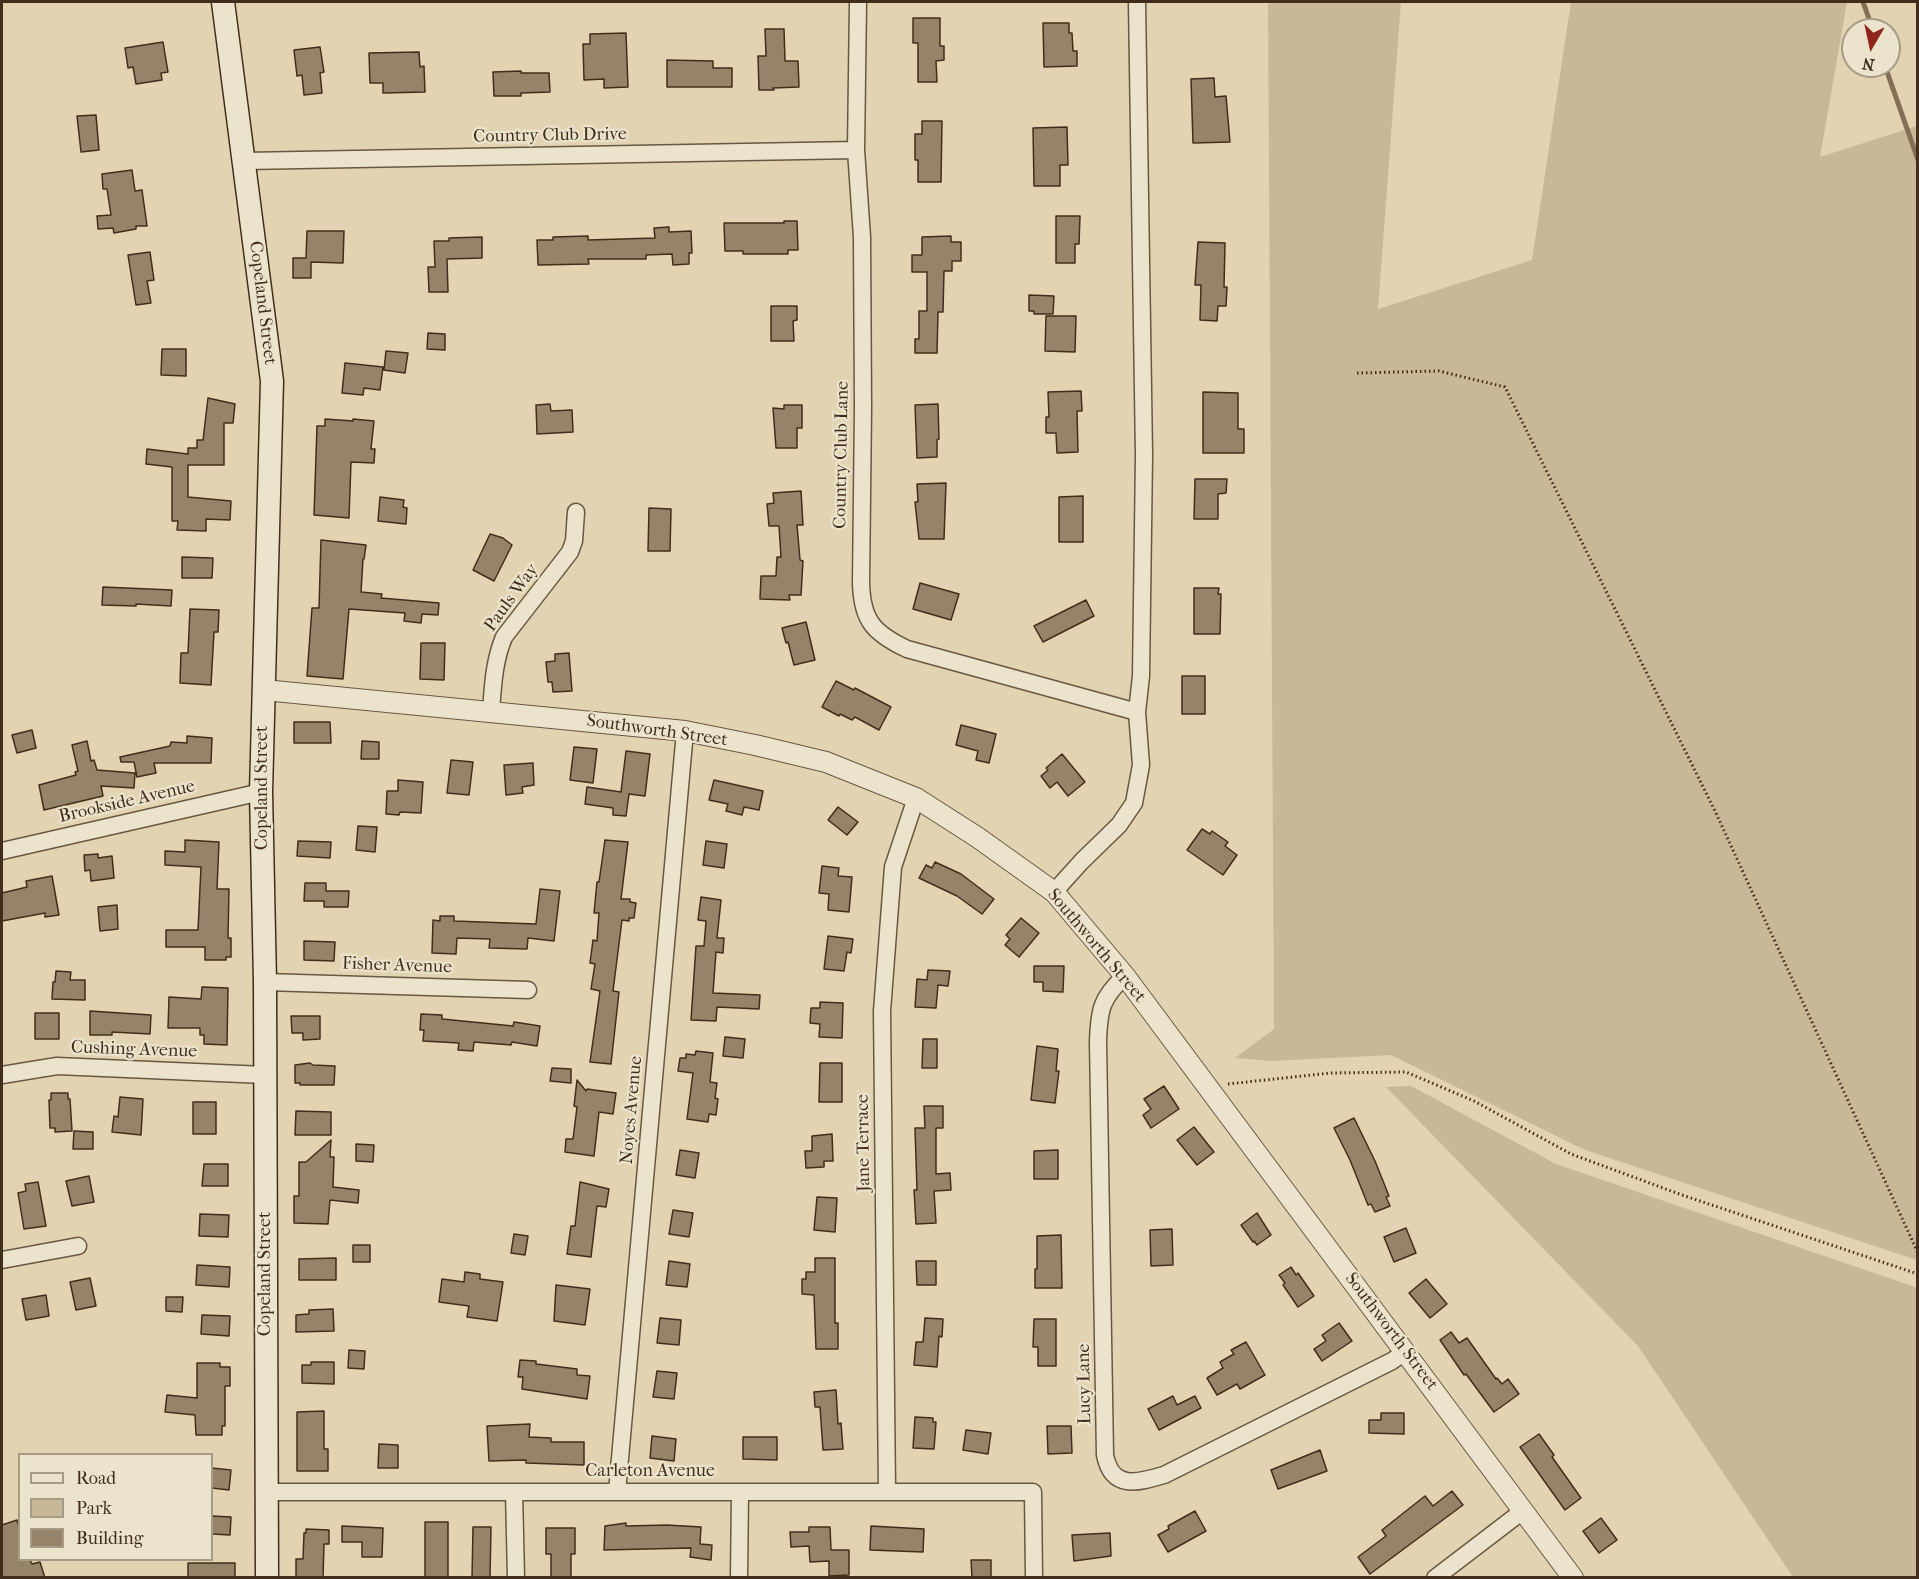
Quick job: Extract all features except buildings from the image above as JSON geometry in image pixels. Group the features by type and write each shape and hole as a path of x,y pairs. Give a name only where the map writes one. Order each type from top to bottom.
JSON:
{"main road":[{"name":"Copeland Street","path":"223,2 272,381 261,792 265,982 267,1578"}],"street":[{"name":"Country Club Lane","path":"858,2 856,150 862,247 863,449 860,525 862,602 868,620 889,640 907,649 1137,712"},
{"path":"1054,892 1115,830 1134,803 1142,765 1137,712 1141,676 1144,444 1137,2"},
{"name":"Country Club Drive","path":"245,161 856,150"},
{"name":"Pauls Way","path":"491,711 494,670 504,637 570,552 574,541 576,512"},
{"name":"Southworth Street","path":"264,690 686,732 755,745 826,762 916,798 977,837 1054,892 1125,976 1573,1578"},
{"name":"Noyes Avenue","path":"617,1492 686,732"},
{"name":"Brookside Avenue","path":"2,850 261,792"},
{"name":"Jane Terrace","path":"887,1492 882,1011 893,867 916,798"},
{"name":"Lucy Lane","path":"1125,976 1106,996 1099,1024 1098,1042 1106,1455 1107,1464 1113,1474 1120,1479 1132,1482 1164,1474 1382,1366 1405,1352"},
{"name":"Fisher Avenue","path":"265,982 528,990"},
{"name":"Cushing Avenue","path":"2,1075 57,1066 265,1075"},
{"path":"2,1260 78,1246"},
{"name":"Carleton Avenue","path":"267,1492 1033,1492 1034,1578"},
{"path":"514,1492 516,1578"},
{"path":"739,1578 740,1492"},
{"path":"1435,1578 1524,1510"}],"path":[{"path":"1357,373 1439,371 1505,387 1715,811 1917,1253"},
{"path":"1207,1086 1330,1073 1406,1072 1474,1101 1571,1154 1682,1195 1917,1274"}],"green space":[{"path":"1268,2 1401,2 1378,309 1532,260 1571,2 1847,2 1844,18 1841,18 1841,36 1820,157 1917,126 1917,1260 1585,1150 1391,1055 1272,1061 1235,1058 1274,1029"},
{"path":"1411,1086 1556,1164 1915,1287 1918,1292 1917,1577 1793,1577 1638,1346 1386,1087"}],"waterway":[{"path":"1863,2 1869,18"},
{"path":"1889,78 1918,160"}]}
